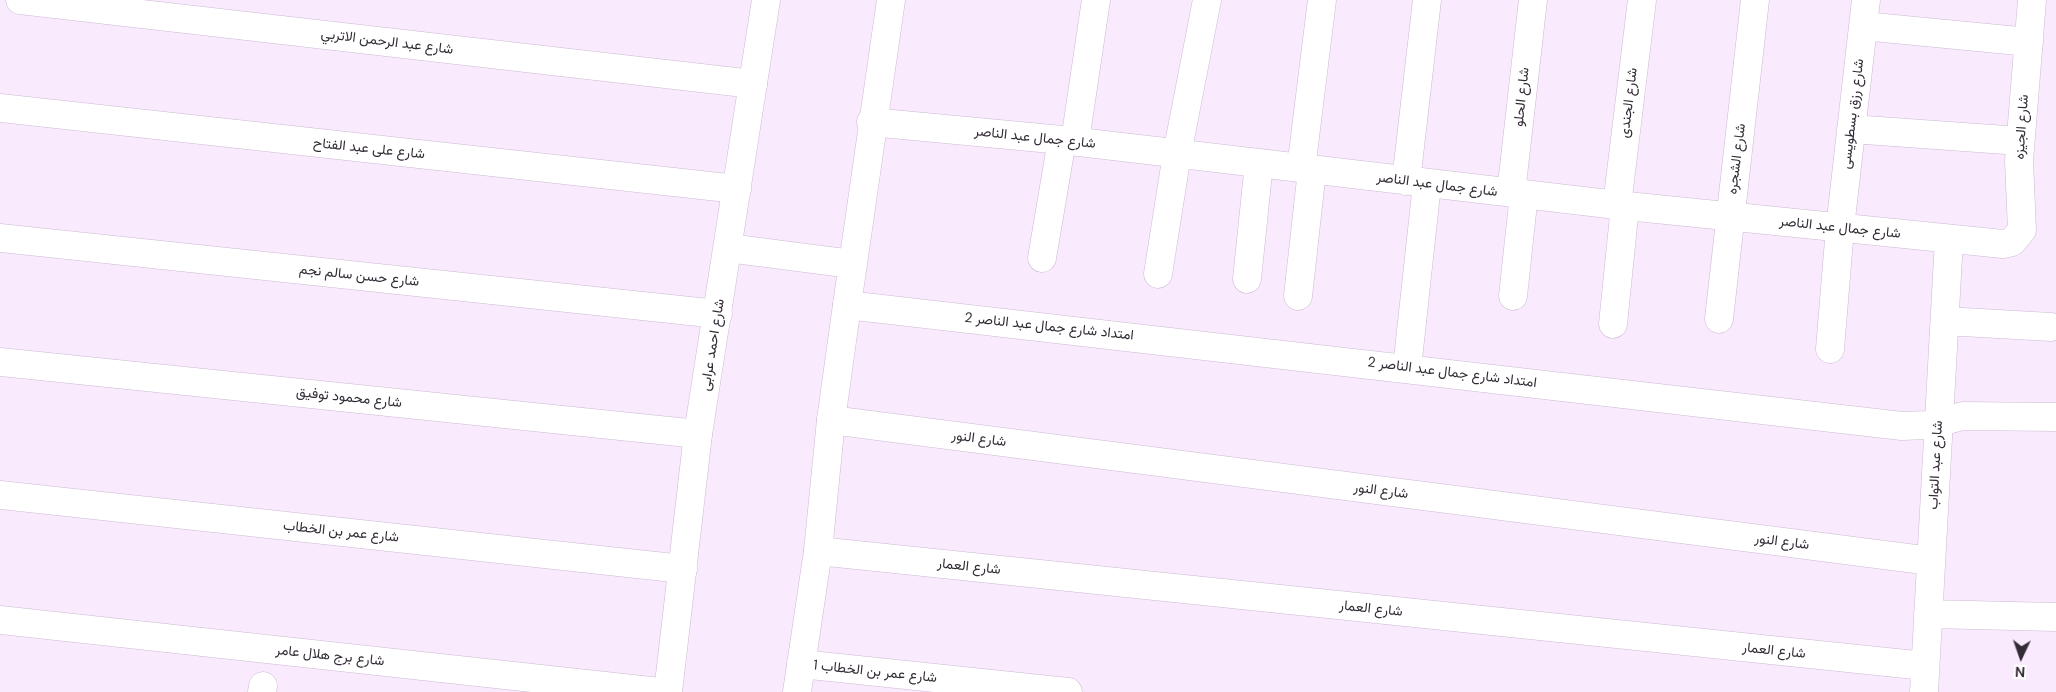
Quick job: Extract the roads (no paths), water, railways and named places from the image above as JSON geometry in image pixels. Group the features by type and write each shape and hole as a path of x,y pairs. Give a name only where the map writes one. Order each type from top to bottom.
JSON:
{"street":[{"name":"شارع عبد الرحمن الاتربي","path":"20,0 753,84"},
{"name":"شارع احمد عرابى","path":"668,692 698,434 766,0"},
{"path":"797,692 818,551 831,420 846,304 871,122 891,0"},
{"path":"1042,258 1096,0"},
{"path":"1158,274 1177,154 1207,0"},
{"path":"1298,296 1306,169 1322,0"},
{"path":"1407,368 1427,0"},
{"name":"شارع الحلو","path":"1514,296 1518,194 1533,0"},
{"name":"شارع الجندى","path":"1613,324 1621,205 1642,0"},
{"name":"شارع الشجره","path":"1719,319 1755,0"},
{"name":"شارع رزق بسطويسى","path":"1830,349 1840,228 1866,0"},
{"name":"شارع الجيزه","path":"2003,244 2012,242 2022,230 2020,141 2032,0"},
{"path":"1863,26 2028,42"},
{"name":"شارع على عبد الفتاح","path":"0,108 737,189"},
{"name":"شارع جمال عبد الناصر","path":"871,122 1068,140 1518,194 2003,244"},
{"path":"1851,129 2020,141"},
{"path":"1247,279 1259,164"},
{"name":"شارع حسن سالم نجم","path":"0,238 718,314"},
{"name":"شارع عبد التواب","path":"1924,679 1949,239"},
{"path":"728,248 852,264"},
{"name":"امتداد شارع جمال عبد الناصر 2","path":"846,304 1902,426 1926,425 1963,416 2056,417"},
{"path":"1944,321 2051,327"},
{"name":"شارع محمود توفيق","path":"0,362 698,434"},
{"name":"شارع النور","path":"831,420 1931,561"},
{"name":"شارع عمر بن الخطاب","path":"0,494 683,569"},
{"name":"شارع العمار","path":"818,551 1924,679"},
{"path":"1928,614 2056,617"},
{"name":"شارع برج هلال عامر","path":"0,620 660,692"},
{"name":"شارع عمر بن الخطاب 1","path":"801,664 1068,692"}]}
